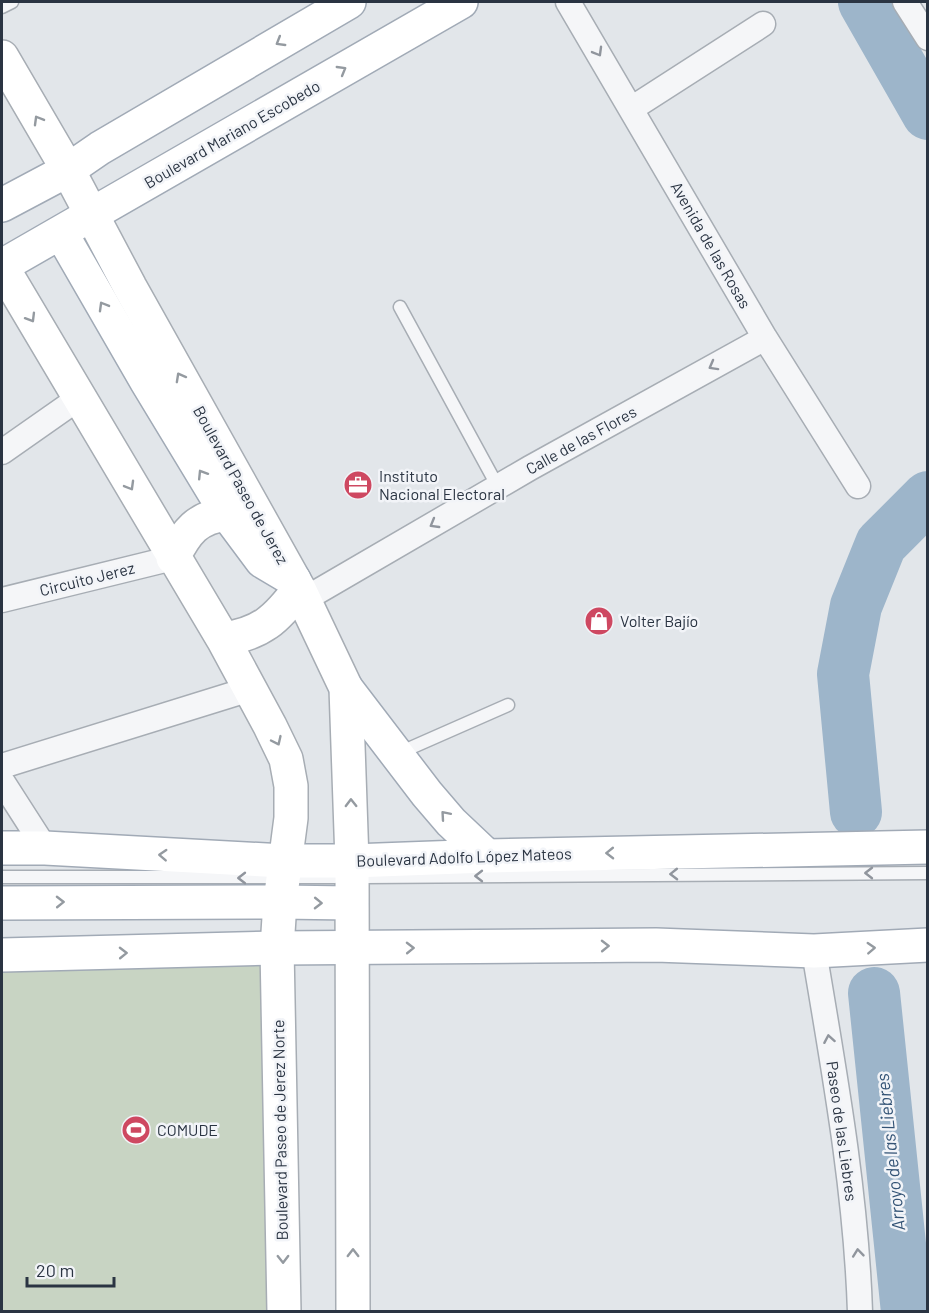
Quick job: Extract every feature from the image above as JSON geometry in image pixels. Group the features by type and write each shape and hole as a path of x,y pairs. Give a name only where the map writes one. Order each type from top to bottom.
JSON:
{"main road":[{"path":"2,205 68,170 100,148 349,2"},
{"name":"Boulevard Mariano Escobedo","path":"2,267 461,2"},
{"name":"Boulevard Paseo de Jerez","path":"2,57 68,170 299,589 346,688 352,949"},
{"path":"61,233 227,514 262,561 299,589 283,611 269,623 244,636 223,639"},
{"path":"2,267 223,639 286,759 291,786 291,818 282,880 277,948"},
{"path":"173,558 181,543 196,525 213,515 227,514"},
{"path":"346,688 450,822 487,856"},
{"name":"Boulevard Adolfo López Mateos","path":"2,848 45,848 282,880 351,880 487,856 927,847"},
{"path":"2,903 282,880"},
{"path":"2,956 277,948 656,945 814,951 927,945"},
{"name":"Boulevard Paseo de Jerez Norte","path":"277,948 284,1311"},
{"path":"352,949 353,1311"}],"street":[{"name":"Avenida de las Rosas","path":"568,2 765,338 858,486"},
{"path":"905,2 927,38"},
{"path":"631,109 763,24"},
{"name":"Calle de las Flores","path":"299,589 498,487 765,338"},
{"path":"2,452 79,398"},
{"name":"Circuito Jerez","path":"2,600 173,558"},
{"path":"2,766 250,689"},
{"path":"2,781 45,848"},
{"name":"Paseo de las Liebres","path":"814,951 846,1142 859,1265 860,1311"}],"lane":[{"path":"2,7 12,2"},
{"path":"400,307 498,487"},
{"path":"396,754 508,705"},
{"path":"351,880 927,873"},
{"path":"2,877 282,880"}],"green space":[{"name":"COMUDE","path":"2,949 270,949 272,1311 2,1312"}],"waterway":[{"name":"Arroyo de las Liebres","path":"864,2 928,114"},
{"name":"Arroyo de las Liebres","path":"856,812 843,674 856,606 881,544 928,497"},
{"name":"Arroyo de las Liebres","path":"874,993 907,1312"}],"place":[{"name":"Instituto Nacional Electoral","path":"358,485"},
{"name":"Volter Bajío","path":"599,621"},
{"name":"COMUDE","path":"136,1130"}]}
